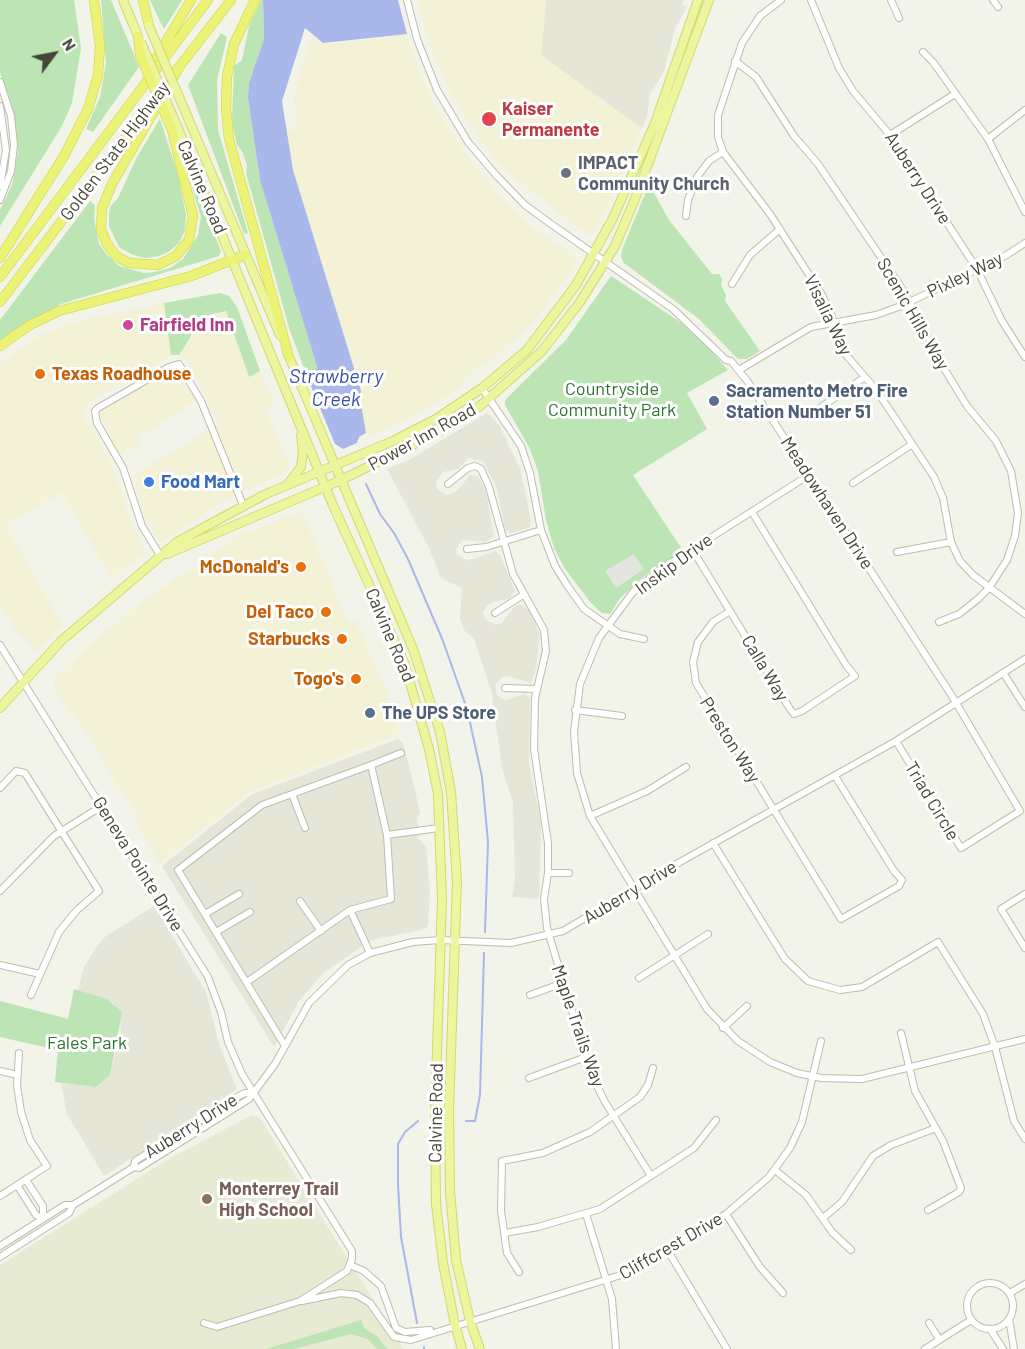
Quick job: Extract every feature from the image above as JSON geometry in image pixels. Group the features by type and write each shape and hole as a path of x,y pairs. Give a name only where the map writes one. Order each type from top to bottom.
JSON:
{"highway":[{"path":"0,258 64,156 88,109 98,75 100,46 94,0"},
{"path":"143,0 149,26"},
{"path":"142,88 168,36 191,0"},
{"name":"Golden State Highway","path":"0,277 208,0"},
{"name":"Golden State Highway","path":"0,302 231,0"},
{"path":"255,0 234,44 227,76 225,108 229,139 289,357"},
{"path":"138,36 140,55 174,128 193,216 191,234 184,249 168,261 148,266 129,263 116,256 107,244 101,230 102,208 112,184 180,66"},
{"path":"0,346 30,325 59,311 162,284 245,255"}],"main road":[{"path":"123,0 138,36"},
{"name":"Calvine Road","path":"138,0 413,649 440,732 454,820 457,881 449,1109 450,1191 456,1260 470,1321 480,1349"},
{"name":"Power Inn Road","path":"0,708 69,634 177,542 199,528 287,484 415,430 482,388 526,350 576,285 595,254 655,123 698,0"},
{"name":"Power Inn Road","path":"161,557 341,480 433,435 490,398 542,351 607,262 635,199 709,0"},
{"name":"Calvine Road","path":"174,128 233,261 325,486 404,662 429,749 438,794 442,900 436,1204 455,1325 462,1349"},
{"path":"287,484 301,467 303,452 299,422"}],"street":[{"name":"Meadowhaven Drive","path":"407,0 427,68 448,110 468,142 525,205 673,309 739,370 956,703"},
{"name":"Visalia Way","path":"781,0 754,22 735,62 718,116 718,136 723,152 780,229 822,295 841,349 877,391 941,491 951,542 963,566 1025,614"},
{"name":"Auberry Drive","path":"811,0 839,68 853,91 890,135 977,268 1002,321 1025,357"},
{"path":"891,0 899,18"},
{"path":"993,0 998,7"},
{"path":"923,52 933,62 988,139 1025,212"},
{"name":"Scenic Hills Way","path":"735,62 756,77 794,136 818,164 910,302 962,397 1001,448 1014,479 1017,504 1015,536 1007,560 989,588 965,610 939,622"},
{"path":"0,82 11,116 14,145 11,171 0,200"},
{"path":"890,135 955,94"},
{"path":"0,106 6,142 0,186"},
{"path":"988,139 1025,110"},
{"path":"686,216 688,200 697,177 709,161 723,152"},
{"path":"732,284 750,255 780,229"},
{"name":"Pixley Way","path":"739,370 798,333 832,321 876,315 910,302 1005,256 1025,243"},
{"path":"161,557 142,525 123,468 97,423 95,411 110,400 169,367 179,364 201,401 243,506"},
{"path":"811,414 865,377"},
{"path":"482,388 521,446 530,473 541,530 555,566 567,585 585,609 607,625 620,634 644,639"},
{"path":"853,483 911,445"},
{"name":"Maple Trails Way","path":"448,484 468,468 475,466 481,469 489,487 502,542 523,595 538,617 546,640 545,658 537,689 534,749 546,824 548,873 544,899 549,936 591,1074 614,1117 651,1176"},
{"name":"Inskip Drive","path":"809,475 692,549 633,592 607,625 585,668 575,710 575,759 590,816 707,1009 723,1028 757,1055 788,1070 813,1076 862,1079 1025,1039"},
{"name":"Calla Way","path":"692,549 794,714 855,676 752,512"},
{"path":"467,549 502,542 541,530"},
{"path":"897,552 951,542"},
{"path":"495,613 523,595"},
{"name":"Preston Way","path":"730,611 713,622 702,636 694,655 694,677 699,691 841,919 898,886 902,880 894,871 835,776"},
{"name":"Geneva Pointe Drive","path":"0,645 208,977 221,1012 234,1059 348,1243 352,1255 350,1265"},
{"name":"Auberry Drive","path":"0,1257 69,1213 73,1205 134,1167 135,1161 235,1098 244,1093 253,1093 263,1083 309,1003 348,965 370,953 392,945 440,940 501,943 549,936 581,922 713,843 896,741 1025,659"},
{"path":"1004,674 1025,706"},
{"path":"505,688 537,689"},
{"name":"Triad Circle","path":"896,741 961,848 1020,812 956,703"},
{"path":"575,710 622,716"},
{"path":"285,1046 178,870 261,805 401,753"},
{"path":"247,982 350,910 391,898 387,835 371,765"},
{"path":"590,816 647,791 675,776 686,766"},
{"path":"0,788 14,773 23,771 99,893 77,910 59,932 31,995"},
{"path":"292,794 305,828"},
{"path":"0,891 45,843 102,806"},
{"path":"387,835 439,828"},
{"path":"713,843 785,959 802,977 824,987 854,989 876,980 938,942 980,1008 995,1047 1014,1121 1025,1139"},
{"path":"548,873 569,873"},
{"path":"205,914 238,894"},
{"path":"1025,894 1001,909 1025,948"},
{"path":"300,901 321,931"},
{"path":"350,910 370,953"},
{"path":"216,932 250,912"},
{"path":"639,978 708,934"},
{"path":"0,965 39,974"},
{"path":"530,995 563,983"},
{"path":"723,1028 747,1006"},
{"path":"901,1033 918,1097 936,1128 961,1188 959,1192 928,1210"},
{"name":"Cliffcrest Drive","path":"442,1329 634,1271 726,1214 755,1191 775,1170 790,1148 802,1122 821,1041"},
{"path":"0,1196 47,1166 25,1126 18,1099 18,1053"},
{"path":"529,1078 586,1057"},
{"path":"519,1272 509,1258 501,1211 502,1161 561,1146 614,1117 640,1097 648,1085 654,1068"},
{"path":"0,1071 18,1075"},
{"path":"505,1233 600,1209 694,1148 716,1120"},
{"path":"823,1218 842,1202 873,1156 891,1145 936,1128"},
{"path":"775,1170 806,1195 832,1232 851,1250"},
{"path":"26,1180 42,1206 43,1219"},
{"path":"17,1185 36,1215 43,1219"},
{"name":"Auberry Drive","path":"0,1246 65,1205 73,1205"},
{"path":"586,1214 614,1311 616,1349"},
{"path":"726,1214 760,1267 783,1293"},
{"path":"668,1251 727,1349"},
{"path":"300,1301 341,1276 350,1265 364,1270 381,1286 394,1325 399,1330 405,1332 442,1329"},
{"path":"1009,1319 999,1327 990,1329 978,1326 971,1320 967,1302 974,1289 987,1282 994,1282 1010,1293 1013,1306 1009,1319 1014,1349"},
{"path":"1010,1293 1025,1284"},
{"path":"204,1323 217,1327 300,1301 337,1294 357,1295 370,1303 385,1328 399,1339 411,1340 442,1329"},
{"path":"925,1349 971,1320"},
{"path":"929,1323 939,1339"},
{"path":"990,1329 1003,1349"}],"shaded area":[{"path":"418,0 546,0 541,55 642,129 594,234 588,234 562,216 496,162 452,97 429,43"},
{"path":"546,0 684,0 682,5 687,7 675,28 664,72 650,94 647,116 642,129 541,55"},
{"path":"407,34 417,67 437,109 462,149 506,204 536,230 575,257 577,263 533,323 486,364 480,365 463,380 462,386 422,411 371,436 366,433 360,398 361,391 293,170 287,131 297,128 294,95 313,35 326,45"},
{"path":"164,303 171,355 88,402 82,414 112,465 144,554 111,578 39,451 62,492 5,525 62,625 37,652 16,630 0,605 0,363 41,335 67,324"},
{"path":"226,311 249,377 260,371 274,404 265,409 290,467 288,472 226,499 164,541 159,542 143,511 133,475 219,424 188,361 179,355 190,338 195,318"},
{"path":"172,369 180,372 197,399 148,432 144,428 136,434 140,442 119,455 99,413"},
{"path":"487,413 499,425 520,468 531,520 530,527 511,533 505,529 497,488 483,461 468,458 458,469 443,472 436,482 438,490 447,495 457,491 470,475 478,476 486,492 494,536 485,542 462,540 456,549 457,554 468,561 495,551 500,555 515,591 509,599 493,602 487,606 483,612 485,619 495,625 502,623 514,607 520,604 529,611 540,635 536,668 531,683 508,676 502,677 495,685 497,695 506,700 525,694 530,698 529,764 541,824 539,899 512,897 515,880 513,802 502,768 492,694 474,639 464,630 460,618 462,588 441,578 429,548 387,469 409,460"},
{"path":"302,511 348,623 355,620 385,689 400,733 249,792 160,863 135,821 140,818 103,762 105,759 56,692 54,684 58,674 135,607 238,536"},
{"path":"634,554 644,569 616,588 605,571"},
{"path":"398,739 403,743 420,813 417,817 419,839 426,847 430,890 428,926 422,930 371,940 323,973 299,1001 274,1047 162,866 251,795"},
{"path":"154,906 206,992 219,1044 237,1089 104,1176 67,1114 61,1083 96,1087 110,1075 121,1028 114,1003 78,990 84,967 106,936"},
{"name":"Monterrey Trail High School","path":"252,1115 260,1118 404,1349 0,1349 0,1265 167,1160"}],"green space":[{"path":"0,0 74,0 81,48 72,103 62,126 0,226 0,210 12,185 18,151 14,114 0,72"},
{"path":"101,0 111,0 139,67 93,132 86,129 100,97 106,63"},
{"path":"150,0 182,0 164,29 156,13"},
{"path":"263,0 264,39 249,83 248,98 260,180 317,367 310,384 289,328 246,173 247,165 237,145 232,122 234,66 242,60 249,26"},
{"path":"221,33 227,37 217,80 218,130 248,233 244,234 188,85"},
{"path":"160,119 178,175 186,215 185,230 179,243 170,251 159,256 145,258 133,255 119,247 109,226 109,216 110,207 118,198 137,157"},
{"path":"184,162 221,251 219,256 61,304 19,327 0,341 0,320 90,201 95,205 94,218 99,244 119,266 144,273 155,272 170,268 183,259 198,235 201,217"},
{"path":"649,184 669,220 712,274 719,274 722,279 721,285 726,295 725,301 760,351 747,359 738,359 699,319 624,263 621,257 622,250"},
{"name":"Countryside Community Park","path":"611,276 680,322 704,343 728,370 687,393 707,429 633,475 683,551 646,575 620,598 610,614 602,613 591,603 565,569 554,548 546,520 538,471 530,449 505,405 505,400 566,340"},
{"path":"220,293 229,296 237,307 260,371 249,377 226,311 195,318 190,338 179,355 171,355 164,303"},
{"name":"Fales Park","path":"74,989 107,999 122,1012 110,1075 96,1087 55,1082 58,1050 0,1037 0,1001 68,1019"},
{"path":"361,1320 364,1328 378,1337 387,1349 377,1349 368,1339 351,1334 294,1349 266,1349"}],"water":[{"name":"Strawberry Creek","path":"263,0 398,0 407,34 323,43 305,28 282,101 293,170 361,391 360,398 366,433 359,437 357,443 343,449 335,444 310,384 317,367 260,180 248,98 249,83 264,39"}],"waterway":[{"name":"Strawberry Creek","path":"366,484 380,514 394,533 408,559 443,641 467,709 482,777 488,842 485,932"},
{"name":"Strawberry Creek","path":"466,1121 475,1121 480,1095 484,953"},
{"name":"Strawberry Creek","path":"417,1323 401,1237 398,1144 405,1132 418,1121"}],"place":[{"name":"Kaiser Permanente","path":"489,119"},
{"name":"IMPACT Community Church","path":"566,173"},
{"name":"Fairfield Inn","path":"128,325"},
{"name":"Texas Roadhouse","path":"40,374"},
{"name":"Sacramento Metro Fire Station Number 51","path":"714,401"},
{"name":"Food Mart","path":"149,482"},
{"name":"McDonald's","path":"301,567"},
{"name":"Del Taco","path":"326,612"},
{"name":"Starbucks","path":"342,639"},
{"name":"Togo's","path":"356,679"},
{"name":"The UPS Store","path":"370,713"},
{"name":"Monterrey Trail High School","path":"207,1199"}]}
